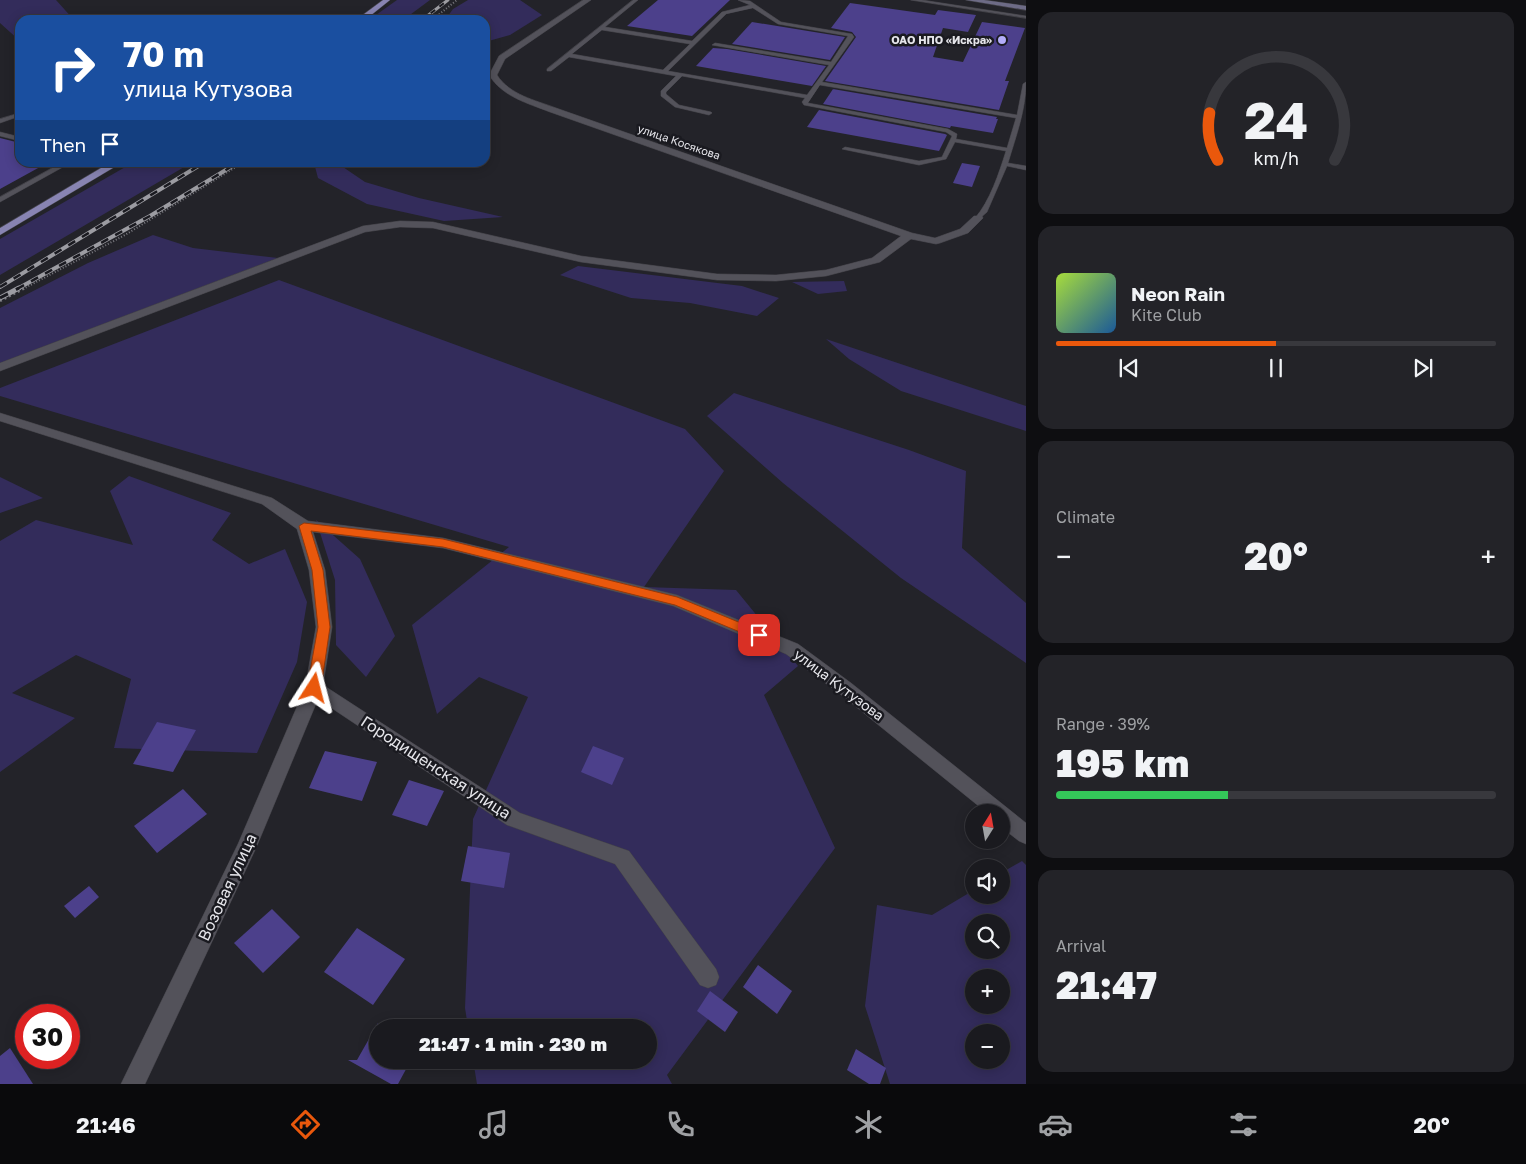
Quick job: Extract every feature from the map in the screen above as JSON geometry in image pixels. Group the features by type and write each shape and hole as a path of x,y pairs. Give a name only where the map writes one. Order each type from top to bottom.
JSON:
{"main road":[{"path":"367,15 387,0"},
{"path":"0,232 106,167"}],"street":[{"name":"улица Косякова","path":"588,0 502,58 493,75 496,82 506,90 553,110 909,235 936,241 964,231 978,218"},
{"path":"968,0 1026,8"},
{"path":"0,367 363,229 400,224 433,225 581,259 717,277 776,278 826,274 876,260 909,235"},
{"path":"0,418 267,500 304,526"},
{"name":"Возовая улица","path":"133,1084 246,848 314,688 324,627 317,570 304,526"},
{"name":"улица Кутузова","path":"304,526 443,543 677,601 792,649 845,688 988,804"},
{"name":"Городищенская улица","path":"314,688 514,819 622,857 708,977"},
{"name":"улица Кутузова","path":"1010,822 1026,835"}],"lane":[{"path":"549,70 636,0"},
{"path":"740,0 754,6 780,23 850,35 851,37 805,102 811,106 948,131 955,135 944,158 924,163 845,149"},
{"path":"913,0 1026,17"},
{"path":"963,7 968,0"},
{"path":"664,72 724,13 754,6"},
{"path":"601,28 694,43"},
{"path":"715,45 832,64"},
{"path":"568,55 809,97"},
{"path":"680,75 663,92 663,95 677,106 709,113"},
{"path":"819,83 1019,117"},
{"path":"978,218 984,212 1005,164 1019,117 1026,84"},
{"path":"0,121 15,116"},
{"path":"0,134 15,138"},
{"path":"953,140 1009,150"},
{"path":"1005,164 1026,168"},
{"path":"0,200 60,167"}],"path":[{"path":"438,15 457,0"},
{"path":"0,300 124,235 236,167"}],"shaded area":[{"path":"0,0 56,0 70,15 15,15 15,36 0,23"},
{"path":"397,0 430,0 410,15 376,15"},
{"path":"468,0 520,0 542,15 510,35 490,41 490,15 449,15 453,9"},
{"path":"125,167 184,167 0,275 0,239"},
{"path":"315,167 343,167 365,182 419,198 503,217 444,221 367,204 318,178"},
{"path":"153,235 193,248 278,258 0,364 0,308 88,263"},
{"path":"578,266 742,286 779,298 757,316 690,303 631,298 560,275"},
{"path":"279,280 685,429 724,471 644,587 736,590 798,666 764,695 835,848 667,1075 672,1084 477,1084 474,1069 657,1069 657,1019 467,1019 465,1008 473,819 528,697 479,677 437,714 412,625 509,547 0,396 0,388"},
{"path":"844,281 847,291 818,294 792,282"},
{"path":"826,339 1026,406 1026,431 901,391 849,359"},
{"path":"734,393 909,450 966,471 962,548 1026,603 1026,663 901,578 783,483 707,416"},
{"path":"129,476 231,513 212,540 249,564 285,549 307,602 297,662 257,753 114,748 131,679 76,655 12,693 75,718 0,772 0,541 36,520 133,545 110,491"},
{"path":"0,477 43,498 0,513"},
{"path":"316,520 360,559 395,636 366,677 336,645 335,580"},
{"path":"1022,861 1026,865 1026,1084 890,1084 865,1006 877,905 932,915 965,895 965,904 1010,904 1010,868"}],"building":[{"path":"658,0 730,0 692,36 627,26"},
{"path":"850,3 935,15 938,10 976,15 968,32 943,28 933,57 963,62 982,22 1025,28 1005,81 1009,81 999,110 825,81 856,37 852,32 831,28"},
{"path":"752,22 845,37 830,60 732,44"},
{"path":"713,48 826,66 812,86 696,66"},
{"path":"833,89 997,117 996,119 998,119 993,133 951,126 950,128 823,104"},
{"path":"819,110 947,135 939,151 807,127"},
{"path":"0,138 15,142 15,167 40,167 0,189"},
{"path":"962,163 980,166 972,187 953,183"},
{"path":"157,722 196,730 173,772 133,764"},
{"path":"593,746 624,758 612,785 581,772"},
{"path":"325,751 377,762 362,801 309,788"},
{"path":"409,780 444,791 427,826 392,815"},
{"path":"183,789 207,814 157,853 134,826"},
{"path":"468,846 510,853 504,888 461,881"},
{"path":"89,886 99,897 75,918 64,906"},
{"path":"272,909 300,937 263,973 234,943"},
{"path":"357,928 405,959 373,1005 324,972"},
{"path":"758,965 792,991 777,1014 743,987"},
{"path":"710,991 738,1012 725,1032 697,1011"},
{"path":"369,1039 369,1069 406,1069 398,1084 391,1084 348,1060 357,1060"},
{"path":"10,1048 15,1056 15,1069 23,1069 33,1084 0,1084 0,1056"},
{"path":"856,1049 886,1068 880,1084 869,1084 847,1070"}],"railway":[{"path":"428,15 448,0"},
{"path":"0,287 197,167"},
{"path":"17,289 150,216 231,167"},
{"path":"0,298 19,288"}],"place":[{"name":"ОАО НПО «Искра»","path":"1002,40"}],"route":[{"path":"314,688 324,627 317,570 304,526 443,543 677,601 759,635"}]}
